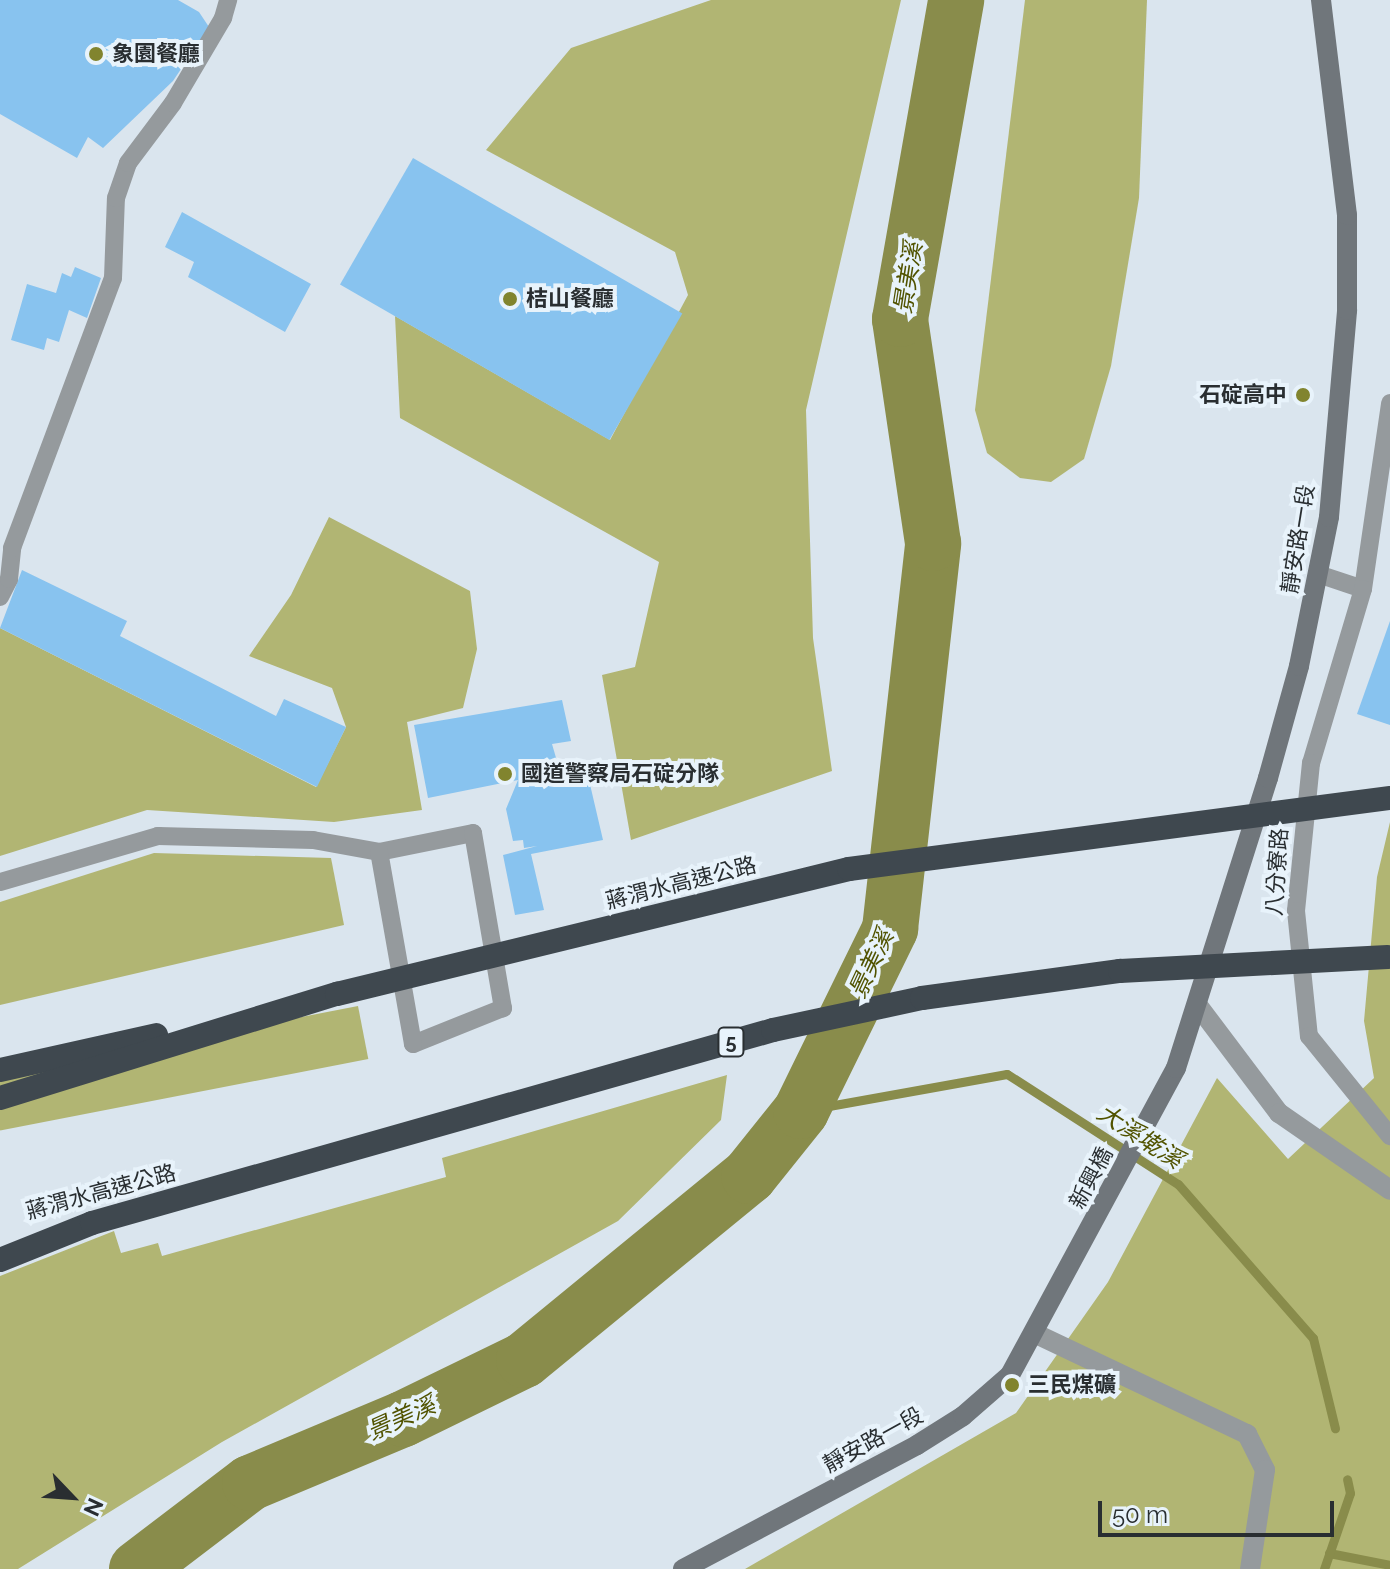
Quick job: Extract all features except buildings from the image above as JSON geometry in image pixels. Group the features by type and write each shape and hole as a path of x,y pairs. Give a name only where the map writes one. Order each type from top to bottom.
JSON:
{"highway":[{"name":"蔣渭水高速公路","path":"0,1098 337,994 849,869 1390,798"},
{"name":"蔣渭水高速公路","path":"0,1247 773,1030 922,998 1120,971 1388,957"},
{"path":"0,1070 337,994"},
{"path":"0,1260 92,1223"}],"main road":[{"name":"靜安路一段","path":"1176,1068 1199,1007 1299,666 1329,517 1347,310 1340,129 1321,0"},
{"name":"新興橋","path":"1049,1311 1176,1068"},
{"name":"靜安路一段","path":"683,1569 963,1416 1010,1375 1049,1311"}],"street":[{"path":"1199,1007 1279,1113 1390,1190"},
{"path":"1034,1333 1247,1434 1265,1470 1250,1569"}],"lane":[{"path":"0,597 9,579 12,548 113,278 116,198 128,163 173,103 223,18 228,0"},
{"name":"八分寮路","path":"1390,403 1363,589 1311,763 1296,911 1309,1036 1390,1136"},
{"path":"1318,574 1363,589"},
{"path":"0,882 158,836 313,840 379,852 473,833 503,1008 413,1044 379,852"}],"green space":[{"path":"711,0 901,0 806,410 813,638 832,771 631,840 602,675 635,667 659,562 400,418 395,316 610,440 688,295 675,252 486,150 571,48"},
{"path":"1025,0 1147,0 1139,198 1111,366 1084,459 1051,482 1020,478 987,453 975,410"},
{"path":"329,517 470,591 477,649 463,708 407,722 422,810 334,822 147,810 0,856 0,628 316,787 346,727 332,688 249,656 291,595"},
{"path":"1390,822 1390,1569 745,1569 1016,1413 1108,1282 1217,1078 1288,1159 1374,1078 1364,1021 1377,877"},
{"path":"154,853 331,858 344,925 0,1005 0,902"},
{"path":"358,1006 368,1059 0,1131 0,1076"},
{"path":"727,1075 721,1120 618,1221 222,1442 18,1569 0,1569 0,1276 114,1231 121,1253 158,1243 162,1256 446,1177 442,1158"}],"waterway":[{"name":"景美溪","path":"137,1569 250,1483 403,1419 524,1360 749,1176 801,1111 890,929 933,543 900,319 956,0"},
{"name":"大溪墘溪","path":"801,1111 1007,1074 1178,1184 1313,1338 1335,1428"},
{"name":"大溪墘溪","path":"1324,1569 1350,1493 1347,1479"},
{"path":"1329,1553 1390,1565"}],"place":[{"name":"象園餐廳","path":"96,54"},
{"name":"桔山餐廳","path":"510,299"},
{"name":"石碇高中","path":"1303,395"},
{"name":"國道警察局石碇分隊","path":"505,774"},
{"name":"三民煤礦","path":"1012,1385"}]}
